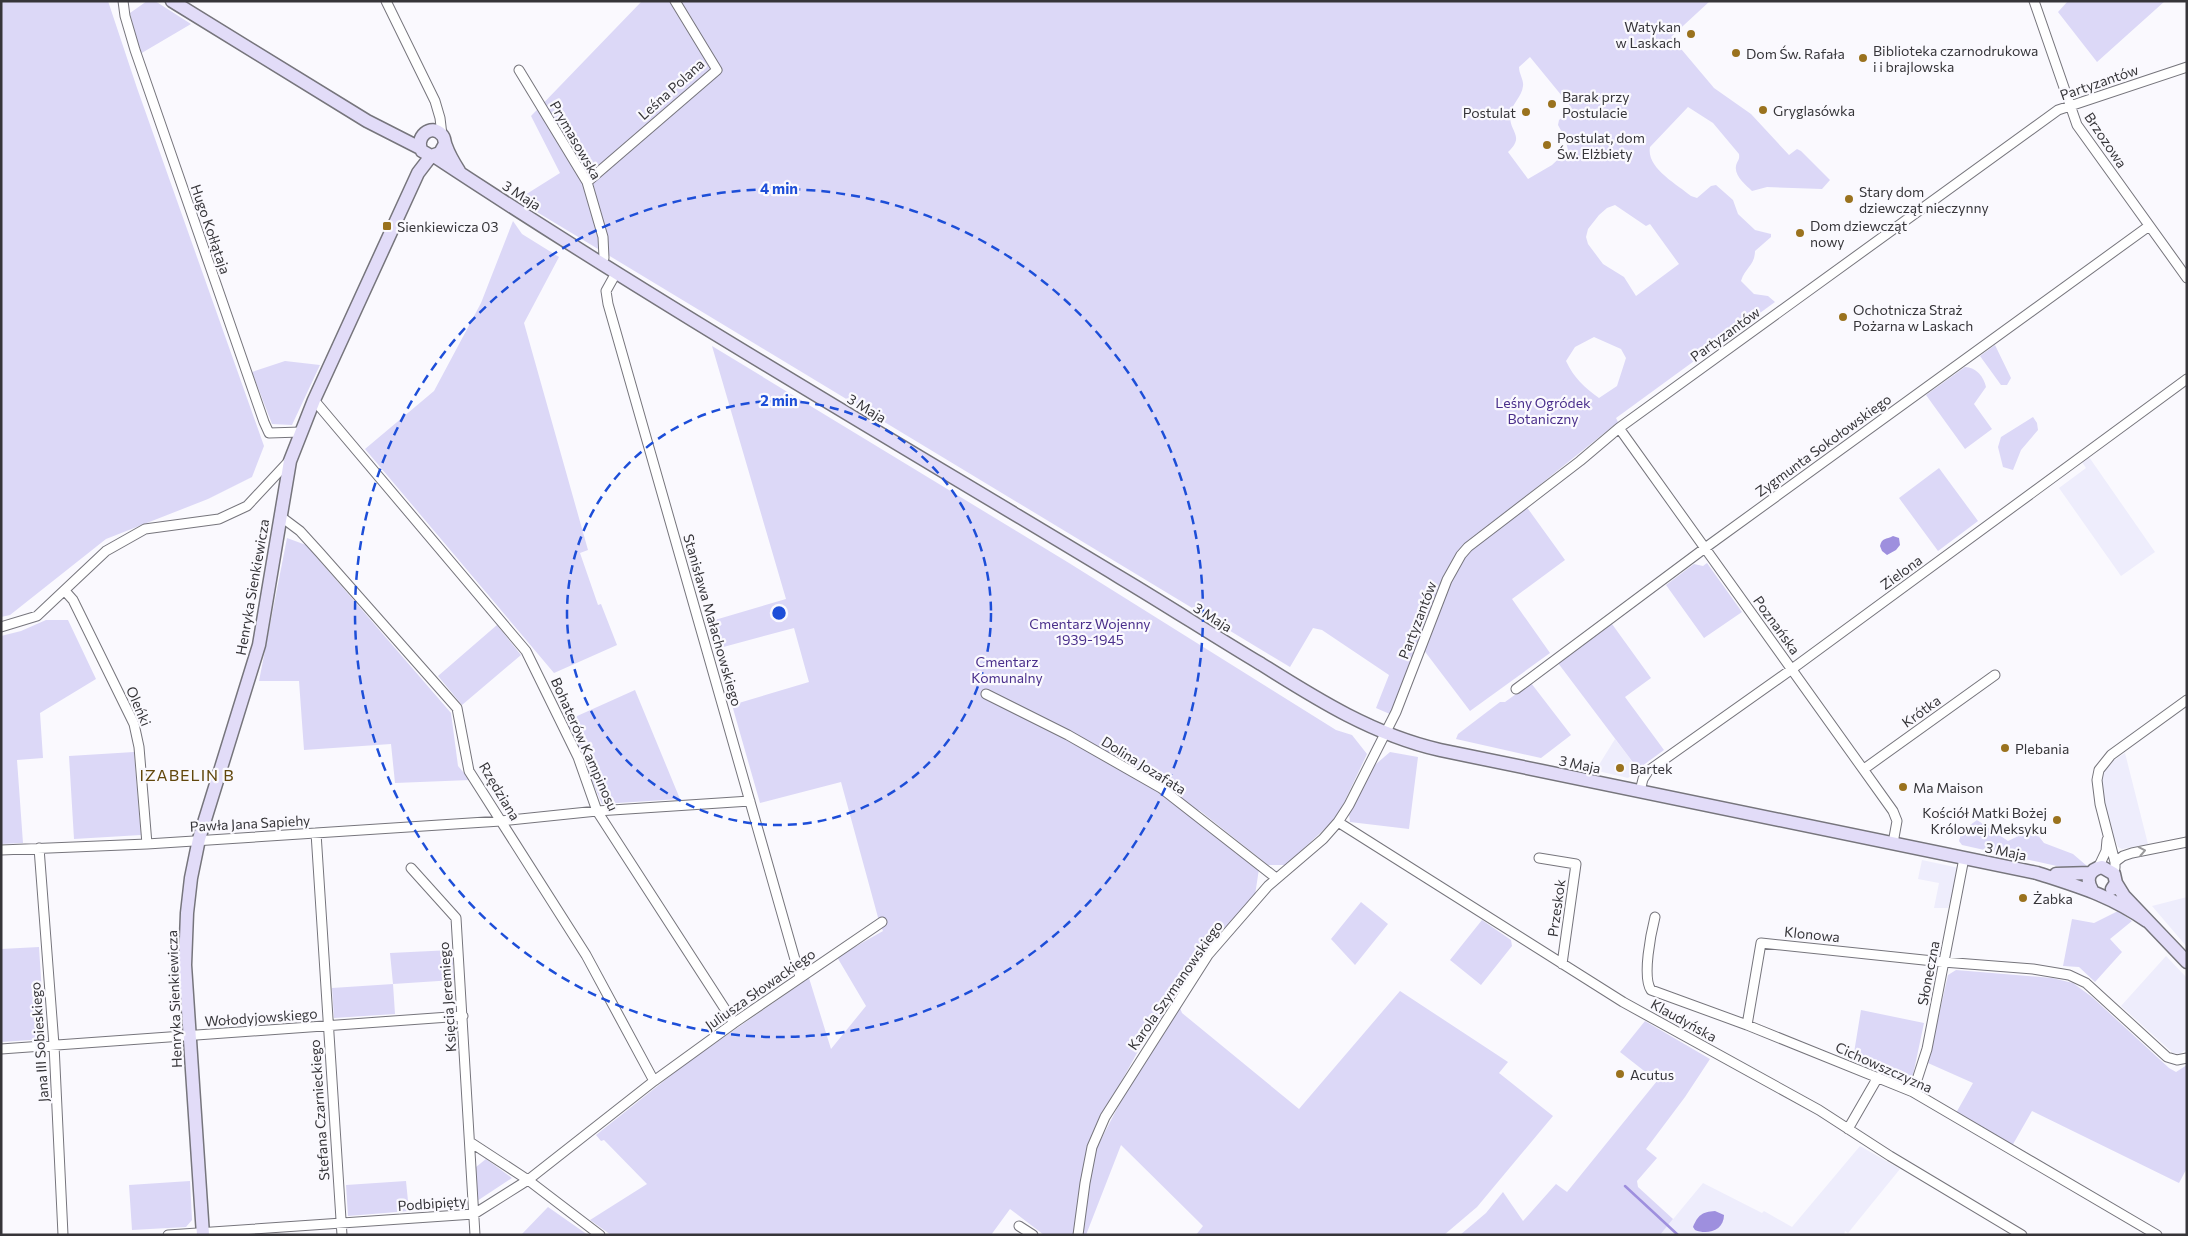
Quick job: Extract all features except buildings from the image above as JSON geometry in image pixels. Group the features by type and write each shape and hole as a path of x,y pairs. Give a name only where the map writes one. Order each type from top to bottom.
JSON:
{"street":[{"name":"Hugo Kołłątaja","path":"123,1 125,16 135,50 264,422 269,433 301,432"},
{"name":"3 Maja","path":"172,1 382,129 460,173 616,273 1122,578 1283,678 1362,724 1425,747 2037,873 2116,900 2147,921"},
{"path":"386,1 438,111 435,136 419,142 427,153"},
{"name":"Leśna Polana","path":"587,182 717,70 675,1"},
{"name":"Brzozowa","path":"2034,1 2077,125 2187,278"},
{"name":"Partyzantów","path":"1385,733 1401,699 1447,580 1460,555 1478,538 1580,461 1619,428 2058,110 2187,67"},
{"name":"Prymasowska","path":"519,70 587,182 603,237 604,258"},
{"name":"3 Maja","path":"382,129 435,136 460,173"},
{"name":"Henryka Sienkiewicza","path":"203,1234 185,940 191,878 199,839 259,645 290,461 314,400 427,153 443,150 435,136"},
{"name":"Zygmunta Sokołowskiego","path":"1516,689 1705,548 2149,226"},
{"name":"Stanisława Małachowskiego","path":"616,273 606,291 608,304 800,977"},
{"name":"Zielona","path":"1640,791 1648,770 1792,669 2187,379"},
{"name":"Bohaterów Kampinosu","path":"314,400 526,651 578,757 597,811 734,1023"},
{"name":"Poznańska","path":"1619,428 1864,769 1896,817 1897,827 1893,843"},
{"path":"1,627 37,616 106,551 145,529 218,519 248,506 290,461"},
{"name":"Rzędziana","path":"280,516 300,531 457,708 469,771 586,955 654,1081"},
{"name":"Oleńki","path":"65,591 73,600 134,724 139,747 146,844"},
{"name":"Krótka","path":"1864,769 1995,675"},
{"name":"Dolina Jozafata","path":"986,694 1068,735 1161,788 1276,878"},
{"path":"2107,838 2106,851 2088,882 2097,892 2110,892 2116,881 2116,862 2107,838 2097,780 2102,766 2112,755 2187,700"},
{"name":"Karola Szymanowskiego","path":"1078,1235 1092,1147 1105,1117 1208,955 1276,878 1302,857 1338,822 1349,805 1385,733"},
{"name":"Pawła Jana Sapiehy","path":"1,850 146,844 199,839 501,821 597,811 750,801"},
{"name":"Klaudyńska","path":"1338,822 1623,1002 1819,1110 2022,1235"},
{"name":"Stefana Czarnieckiego","path":"316,833 342,1235"},
{"path":"2116,862 2132,853 2187,842"},
{"name":"Jana III Sobieskiego","path":"39,848 54,1045 63,1235"},
{"name":"Przeskok","path":"1539,858 1576,864 1562,964"},
{"name":"Słoneczna","path":"1913,1092 1927,1049 1964,858"},
{"name":"Księcia Jeremiego","path":"411,868 456,918 475,1235"},
{"name":"3 Maja","path":"2037,873 2069,875 2094,870"},
{"path":"2094,870 2111,870 2116,881"},
{"name":"3 Maja","path":"2116,881 2124,896 2187,962"},
{"name":"Cichowszczyzna","path":"1655,917 1647,981 1651,990 1747,1025 1913,1092 2158,1235"},
{"name":"Juliusza Słowackiego","path":"654,1081 734,1023 882,922"},
{"name":"Klonowa","path":"1747,1025 1761,943 1943,962"},
{"path":"1943,962 2033,968 2068,975 2086,982 2166,1057 2177,1060 2187,1058"},
{"name":"Wołodyjowskiego","path":"1,1049 462,1016"},
{"path":"1848,1129 1878,1077"},
{"name":"Podbipięty","path":"168,1235 474,1214 528,1180 654,1081"},
{"path":"470,1142 528,1180 600,1235"},
{"path":"1018,1226 1032,1235"}],"shaded area":[{"path":"2089,457 2155,552 2121,576 2059,488 2086,468 2082,462"},
{"path":"1893,536 1899,538 1900,545 1896,550 1887,555 1880,546 1883,540"},
{"path":"1615,739 1638,769 1628,778 1598,771 1597,768"},
{"path":"2125,753 2148,844 2122,849 2118,847 2115,839 2110,835 2101,779 2105,766"},
{"path":"1922,860 1959,868 1953,902 1950,902 1948,908 1934,908 1939,883 1918,879"},
{"path":"2187,897 2187,947 2152,906"},
{"path":"2166,956 2187,978 2187,1049 2179,1054 2173,1053 2121,1006"},
{"path":"1860,1146 1900,1169 1848,1233 1845,1231 1844,1235 1660,1235 1703,1183 1762,1213 1764,1211 1792,1227"},
{"path":"1715,1211 1724,1215 1718,1228 1709,1232 1695,1230 1693,1227 1699,1217 1704,1213"}],"green space":[{"path":"1,1 108,1 264,446 252,477 208,499 106,539 10,615 1,617"},
{"path":"147,1 155,1 191,24 140,54 130,13"},
{"name":"Leśny Ogródek Botaniczny","path":"642,1 1710,1 1671,37 1714,88 1751,114 1789,155 1797,149 1801,151 1830,180 1822,189 1767,187 1752,191 1737,173 1736,166 1739,154 1713,123 1688,107 1650,147 1650,155 1658,169 1691,196 1697,198 1711,186 1716,185 1733,200 1738,214 1755,230 1771,234 1771,237 1755,251 1752,263 1741,281 1754,294 1768,296 1775,302 1616,418 1618,422 1465,545 1392,715 1376,708 1389,675 1322,630 1313,628 1290,667 517,200 560,173 531,116","holes":["1530,57 1571,107 1571,110 1559,120 1558,125 1565,138 1568,150 1552,165 1528,179 1508,152 1513,147 1516,138 1510,116 1523,86 1519,67","1615,205 1646,226 1650,224 1679,264 1636,296 1624,277 1603,264 1588,244 1586,237 1588,229 1607,208","1594,337 1621,349 1626,358 1617,386 1599,398 1584,386 1572,372 1566,361 1575,347"]},
{"path":"2068,1 2165,1 2097,62 2058,12"},
{"path":"513,221 522,234 559,257 524,323 588,550 580,553 598,605 601,604 617,645 554,673 365,449 434,391 481,303"},
{"path":"1995,345 2011,378 2007,385 2001,385 1980,356"},
{"path":"712,346 1069,563 1336,730 1352,735 1367,754 1342,807 1333,821 1286,865 1268,865 1199,810 1195,812 1259,869 1255,895 1203,956 1142,1044 1095,1129 1076,1235 1044,1235 1010,1209 991,1235 611,1235 590,1220 647,1184 604,1140 601,1141 596,1135 684,1065 809,978 831,1049 866,1006 837,957 883,931 841,782 760,803 732,705 809,682 794,628 716,649 708,622 786,599"},
{"path":"285,361 320,365 292,425 272,424 252,372"},
{"path":"1965,367 1969,367 1979,373 1983,380 1986,387 1974,404 1992,429 1965,449 1926,395"},
{"path":"2033,417 2037,423 2038,430 2021,450 2013,470 2003,467 1998,447 2001,437"},
{"path":"1939,468 1978,521 1938,551 1899,498"},
{"path":"1526,506 1565,560 1512,599 1550,653 1470,711 1423,649 1448,585 1470,548"},
{"path":"287,538 306,545 451,713 458,766 470,780 395,783 391,744 304,750 299,681 259,681"},
{"path":"1707,563 1742,612 1704,638 1666,585 1694,564 1703,566"},
{"path":"46,620 68,620 96,679 40,713 43,758 17,760 23,843 1,844 1,636 21,631"},
{"path":"1612,624 1651,678 1625,697 1664,750 1638,769 1558,663"},
{"path":"497,625 521,655 462,705 438,676"},
{"path":"1531,683 1571,735 1541,758 1456,739 1458,734 1500,702 1505,702"},
{"path":"635,690 680,799 602,804 566,721"},
{"path":"134,752 141,835 74,839 69,756"},
{"path":"1390,752 1418,757 1409,829 1350,822 1349,814 1369,770"},
{"path":"1977,820 2008,841 2033,829 2044,843 2073,854 2087,866 2075,870 1962,845 1959,841 1962,831"},
{"path":"1361,902 1388,924 1355,965 1331,939"},
{"path":"2118,911 2132,921 2110,939 2122,952 2095,982 2079,967 2063,966 2072,919 2094,923"},
{"path":"1482,920 1511,940 1512,946 1481,985 1450,960"},
{"path":"39,947 45,1039 1,1042 1,949"},
{"path":"452,950 454,980 393,984 390,953"},
{"path":"1956,970 2052,978 2073,983 2092,997 2169,1068 2176,1072 2187,1065 2187,1168 2179,1183 2032,1111 2012,1146 1956,1113 1973,1083 1928,1063 1948,975"},
{"path":"393,984 395,1014 334,1018 332,988"},
{"path":"1400,991 1508,1062 1499,1073 1553,1116 1477,1207 1444,1235 1196,1235 1203,1226 1121,1145 1086,1235 1082,1235 1095,1151 1134,1076 1180,1008 1182,1013 1299,1109"},
{"path":"1861,1010 1924,1023 1913,1075 1901,1079 1853,1059"},
{"path":"1645,1021 1710,1059 1685,1097 1646,1149 1657,1158 1637,1181 1638,1187 1673,1219 1660,1235 1460,1235 1486,1213 1503,1192 1523,1221 1556,1184 1567,1192 1657,1081 1620,1052"},
{"path":"486,1159 512,1178 477,1201 476,1167"},
{"path":"190,1181 192,1220 186,1227 132,1230 129,1185"},
{"path":"406,1181 409,1211 348,1216 346,1185"},
{"path":"548,1207 588,1235 521,1235"}],"waterway":[{"path":"1625,1186 1678,1235"}],"place":[{"name":"Watykan w Laskach","path":"1691,34"},
{"name":"Dom Św. Rafała","path":"1736,53"},
{"name":"Biblioteka czarnodrukowa i i brajlowska","path":"1863,58"},
{"name":"Barak przy Postulacie","path":"1552,104"},
{"name":"Gryglasówka","path":"1763,110"},
{"name":"Postulat","path":"1526,112"},
{"name":"Postulat, dom Św. Elżbiety","path":"1547,145"},
{"name":"Stary dom dziewcząt nieczynny","path":"1849,199"},
{"name":"Sienkiewicza 03","path":"387,226"},
{"name":"Dom dziewcząt nowy","path":"1800,233"},
{"name":"Ochotnicza Straż Pożarna w Laskach","path":"1843,317"},
{"name":"Plebania","path":"2005,748"},
{"name":"Bartek","path":"1620,768"},
{"name":"Ma Maison","path":"1903,787"},
{"name":"Kościół Matki Bożej Królowej Meksyku","path":"2057,820"},
{"name":"Żabka","path":"2023,898"},
{"name":"Acutus","path":"1620,1074"}],"district":[{"name":"IZABELIN B","path":"187,774"}],"park label":[{"name":"Cmentarz Wojenny 1939-1945","path":"1090,632"},
{"name":"Cmentarz Komunalny","path":"1007,670"}]}
